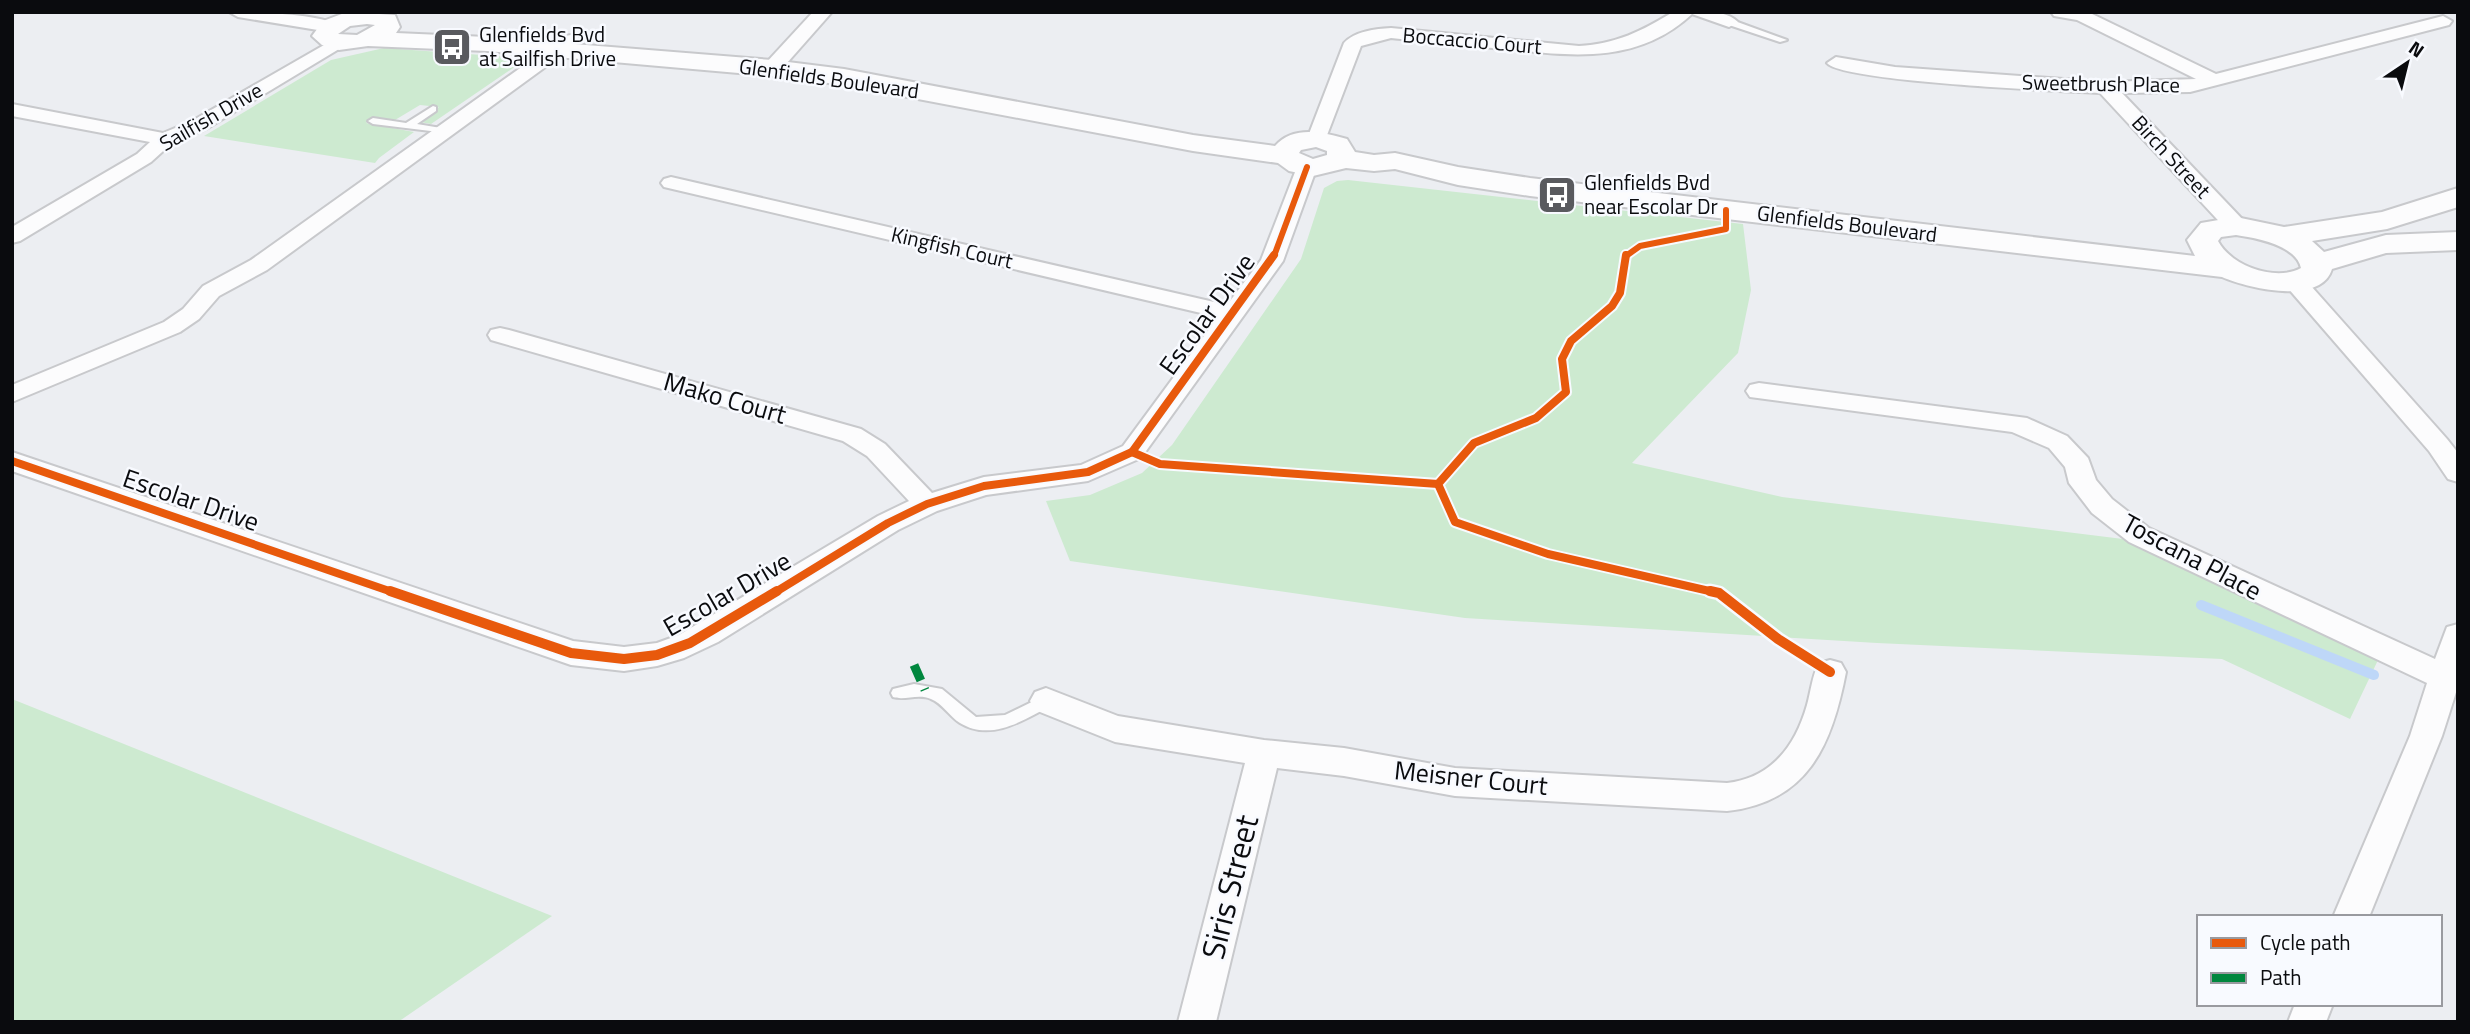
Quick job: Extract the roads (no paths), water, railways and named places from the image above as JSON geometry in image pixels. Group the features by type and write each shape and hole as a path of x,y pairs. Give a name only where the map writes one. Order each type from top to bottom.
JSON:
{"street":[{"path":"238,12 334,34"},
{"path":"777,63 823,12"},
{"name":"Boccaccio Court","path":"1315,151 1350,47 1359,39 1391,33 1579,51 1606,50 1639,40 1685,12"},
{"path":"1700,12 1729,22"},
{"path":"2060,12 2082,16 2214,80"},
{"path":"1362,19 1374,35"},
{"name":"Sweetbrush Place","path":"1836,63 1895,74 2106,88 2190,86 2442,21"},
{"name":"Glenfields Boulevard","path":"334,34 379,23 564,45 777,63 1193,143 1315,151 2021,218 2146,242 2202,240"},
{"name":"Sailfish Drive","path":"12,236 144,158 165,139 199,125 334,34"},
{"path":"12,394 173,327 191,313 211,290 259,265 564,45"},
{"name":"Birch Street","path":"2106,88 2236,226"},
{"path":"12,110 165,139"},
{"name":"Glenfields Boulevard","path":"1315,151 1374,163 1395,162 1458,176 1530,187 2230,269"},
{"name":"Escolar Drive","path":"12,461 571,653 613,660 654,656 687,645 888,523 927,504 984,486 1066,477 1106,466 1126,456 1151,429 1277,250 1315,151"},
{"name":"Kingfish Court","path":"671,183 1234,314"},
{"path":"2282,237 2387,220 2458,197"},
{"path":"2458,241 2398,243 2362,248 2306,273 2263,280 2230,269 2205,249 2202,240 2212,229 2236,226 2282,237 2304,249 2306,273 2448,445 2458,473"},
{"name":"Mako Court","path":"500,335 844,432 876,450 927,504"},
{"name":"Toscana Place","path":"1759,391 1998,421 2018,424 2043,433 2058,442 2078,464 2084,483 2102,506 2139,535 2443,676"},
{"path":"2352,915 2426,736 2458,635"},
{"name":"Meisner Court","path":"1045,701 1115,729 1264,753 1344,762 1455,782 1727,797 1756,792 1780,779 1797,763 1818,725 1830,672"},
{"name":"Siris Street","path":"1196,1022 1264,753"}],"lane":[{"path":"1729,22 1783,40"},
{"path":"409,125 433,109"},
{"path":"373,121 443,131"},
{"path":"899,693 925,690 936,692 964,719 989,724 1008,721 1045,701"}],"waterway":[{"path":"2201,605 2374,675"}],"place":[{"name":"Glenfields Bvd at Sailfish Drive","path":"452,47"},
{"name":"Glenfields Bvd near Escolar Dr","path":"1557,195"}]}
